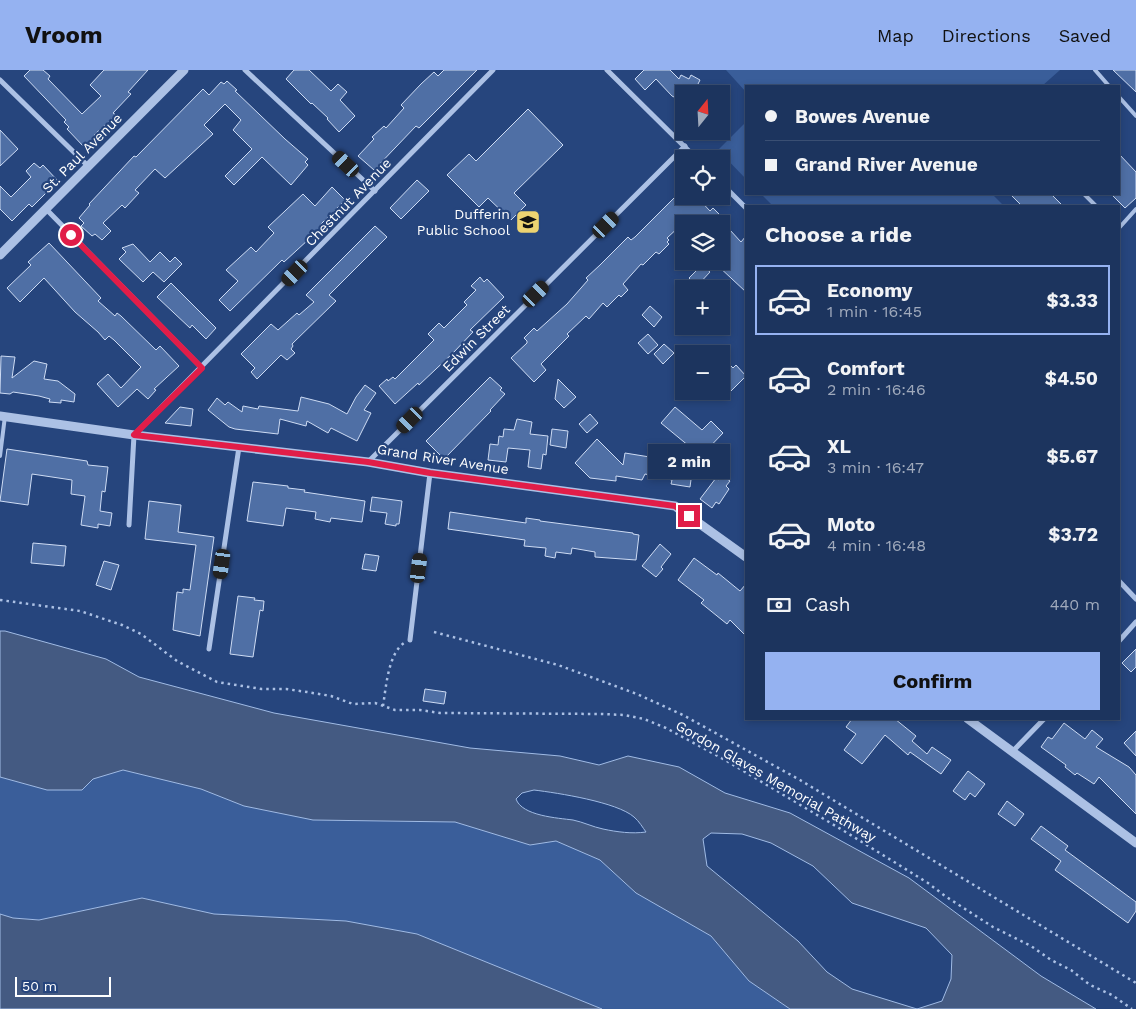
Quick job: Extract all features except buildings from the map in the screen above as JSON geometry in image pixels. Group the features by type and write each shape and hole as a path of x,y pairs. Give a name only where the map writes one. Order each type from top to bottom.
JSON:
{"street":[{"name":"St. Paul Avenue","path":"0,255 184,70"},
{"path":"245,70 375,191"},
{"name":"Chestnut Avenue","path":"134,435 493,70"},
{"path":"607,70 689,150"},
{"path":"0,80 88,166"},
{"name":"Edwin Street","path":"368,462 685,146"},
{"path":"730,192 745,207"},
{"path":"46,209 202,368"},
{"name":"Grand River Avenue","path":"3,416 134,435 368,462 430,473 675,506 745,557"},
{"path":"129,525 134,435"},
{"path":"209,649 239,447"},
{"path":"410,640 430,473"},
{"path":"1120,582 1135,596"},
{"path":"1120,639 1136,622"},
{"path":"969,720 1136,843"},
{"path":"1013,752 1043,720"}],"lane":[{"path":"1095,70 1108,85"},
{"path":"1120,98 1136,116"},
{"path":"1085,195 1095,205"},
{"path":"1120,227 1136,209"},
{"path":"0,456 3,416"}],"path":[{"name":"Gordon Glaves Memorial Pathway","path":"0,600 80,611 122,625 141,634 177,661 217,682 262,689 293,690 331,696 353,704 375,703 395,710 420,710 440,713 603,714 624,715 644,719 666,728 717,756 849,834 928,883 993,927 1031,946 1132,1009"},
{"path":"434,632 558,665 637,694 684,714 800,780 1136,983"},
{"path":"383,706 392,657 400,646 410,640"}],"shaded area":[{"path":"726,70 1060,70 1043,85 745,85 745,91"},
{"path":"745,123 745,178 730,162 730,150 718,150"},
{"path":"762,195 993,195 1003,205 772,205"},
{"path":"0,631 106,659 139,677 274,713 470,748 560,756 599,765 628,756 679,767 725,793 790,813 909,878 1041,976 1096,1009 917,1009 790,1009 749,981 711,936 636,893 600,860 556,841 530,845 455,822 313,820 244,806 201,789 123,770 93,779 82,790 47,790 0,777","holes":["534,790 587,799 615,807 634,817 646,832 614,831 573,820 533,813 520,805 516,799 522,793","711,833 742,834 771,843 813,866 852,903 926,928 952,955 951,979 942,1001 917,1009 852,989 827,972 798,941 707,866 703,839"]},
{"path":"123,770 201,789 244,806 313,820 455,822 530,845 556,841 600,860 636,893 711,936 749,981 790,1009 602,1009 417,934 346,921 214,914 142,898 39,920 13,918 0,914 0,777 47,790"},
{"path":"142,898 214,914 346,921 417,934 602,1009 0,1009 0,914 13,918 39,920"}],"place":[{"name":"Dufferin Public School","path":"528,222"}],"route":[{"path":"71,235 202,368 134,435 368,462 430,473 675,506 689,516"}]}
